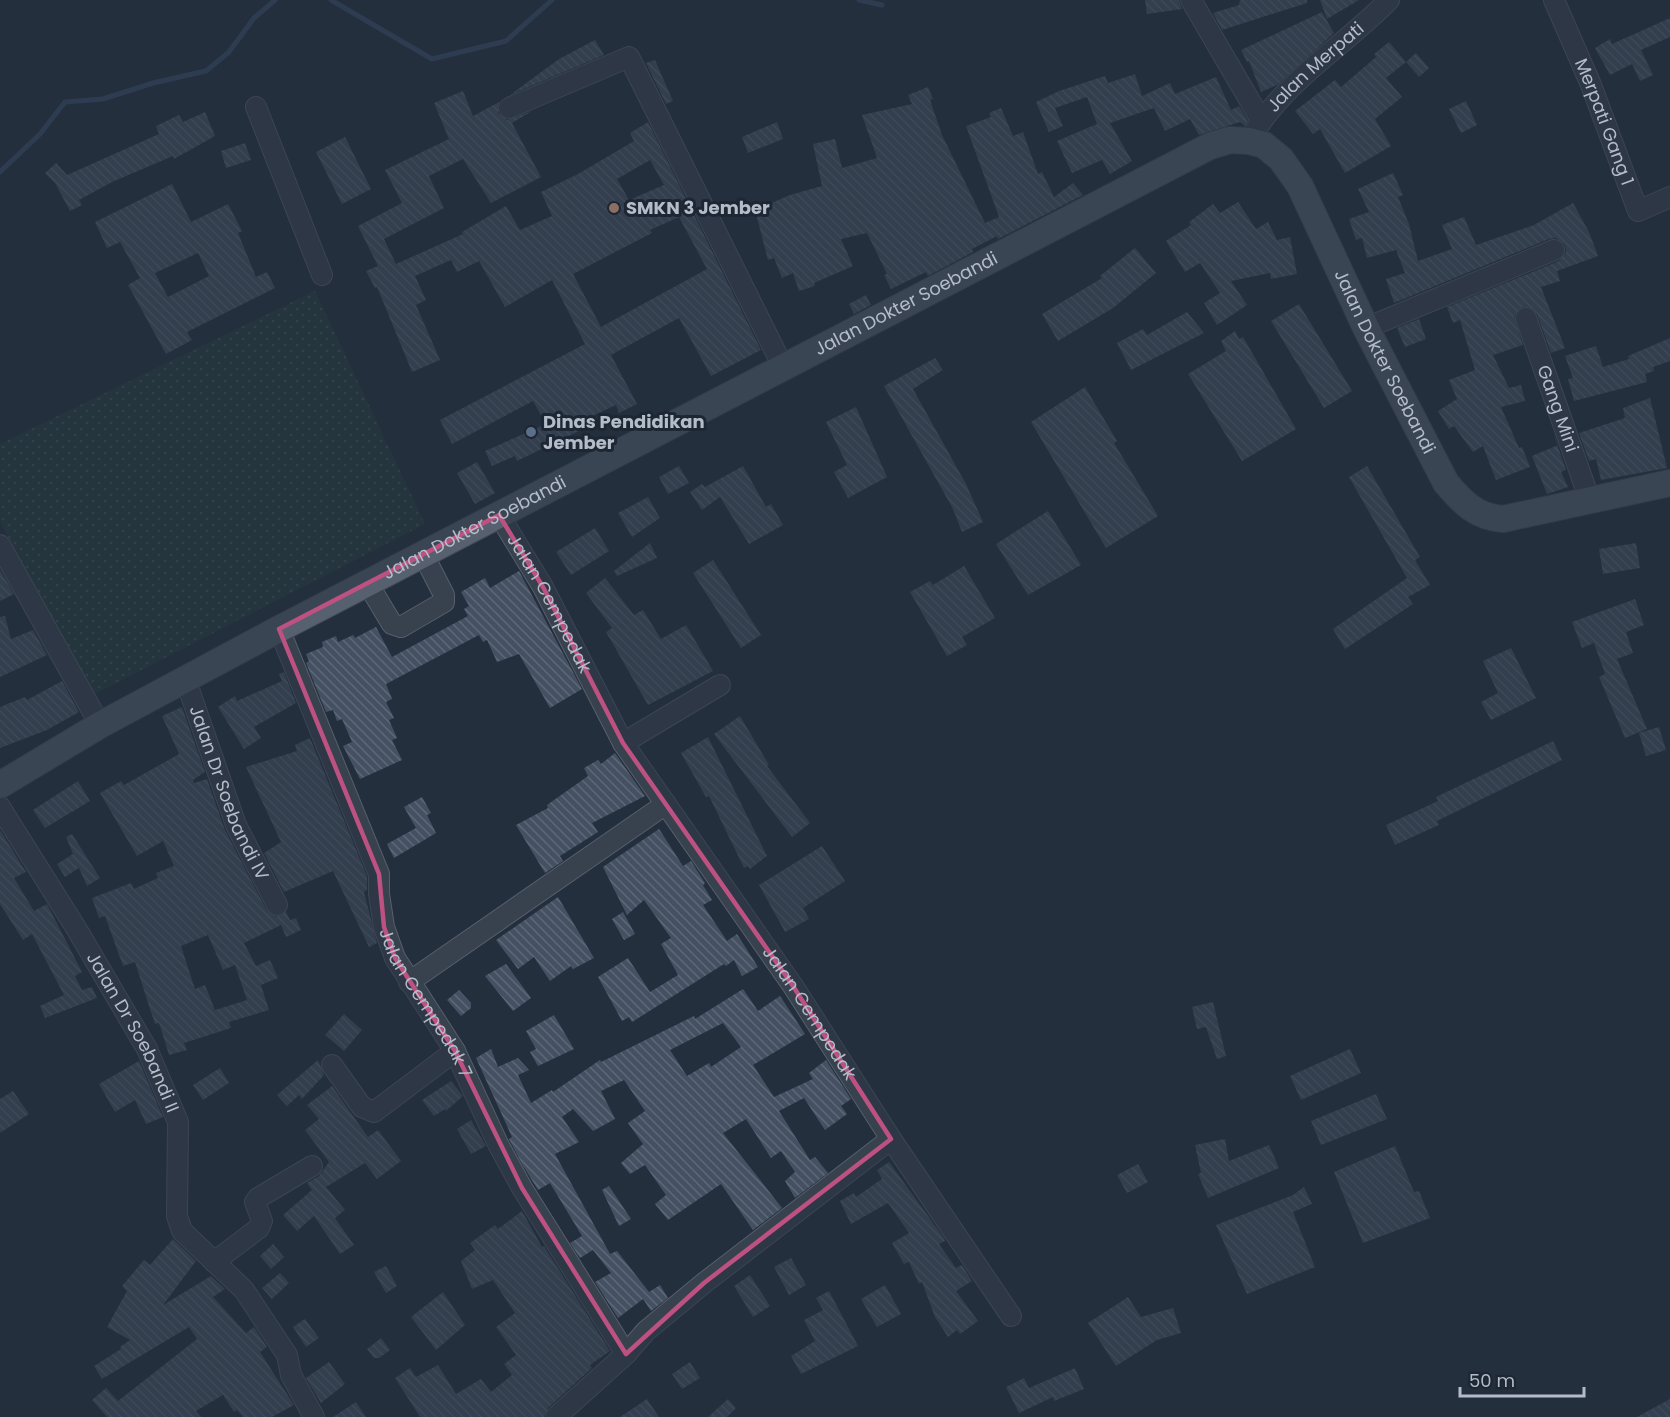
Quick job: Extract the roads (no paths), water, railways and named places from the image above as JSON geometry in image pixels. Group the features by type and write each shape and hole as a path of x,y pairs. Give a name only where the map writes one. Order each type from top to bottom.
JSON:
{"main road":[{"name":"Jalan Dokter Soebandi","path":"0,785 100,725 279,628 423,556 1210,146 1255,130 1264,145 1281,159 1300,186 1366,328 1446,483 1464,504 1487,518 1503,519 1670,483"}],"street":[{"path":"1191,0 1255,130"},
{"name":"Jalan Merpati","path":"1255,130 1308,71 1358,30 1389,0"},
{"name":"Merpati Gang 1","path":"1554,0 1591,85 1638,211 1670,196"},
{"path":"509,108 629,57 783,367"},
{"path":"256,107 322,275"},
{"path":"1366,328 1554,249"},
{"name":"Gang Mini","path":"1526,318 1590,501"},
{"name":"Jalan Cempedak","path":"499,515 543,587 623,743 793,986 891,1139 1011,1316"},
{"path":"0,545 100,725"},
{"path":"368,584 392,624 401,627 444,602 444,596 423,556"},
{"name":"Jalan Cempedak 7","path":"279,628 379,874 379,894 384,927 394,958 455,1052 498,1144 522,1188 626,1354"},
{"name":"Jalan Dr Soebandi IV","path":"185,678 236,825 277,905"},
{"path":"623,743 720,685"},
{"path":"410,982 666,804"},
{"name":"Jalan Dr Soebandi II","path":"0,807 147,1049 178,1122 178,1224 182,1231 244,1290 287,1355 291,1375 314,1417"},
{"path":"332,1065 362,1107 374,1112 455,1052"},
{"path":"555,1417 626,1354 646,1331 704,1283 891,1139"},
{"path":"214,1262 259,1228 262,1221 255,1202 258,1197 312,1166"}],"waterway":[{"path":"0,172 40,134 65,102 103,99 153,83 206,71 229,52 254,18 275,0"},
{"path":"331,0 432,59 506,41 552,0"},
{"path":"859,0 882,5"}],"place":[{"name":"SMKN 3 Jember","path":"614,208"},
{"name":"Dinas Pendidikan Jember","path":"531,432"}]}
